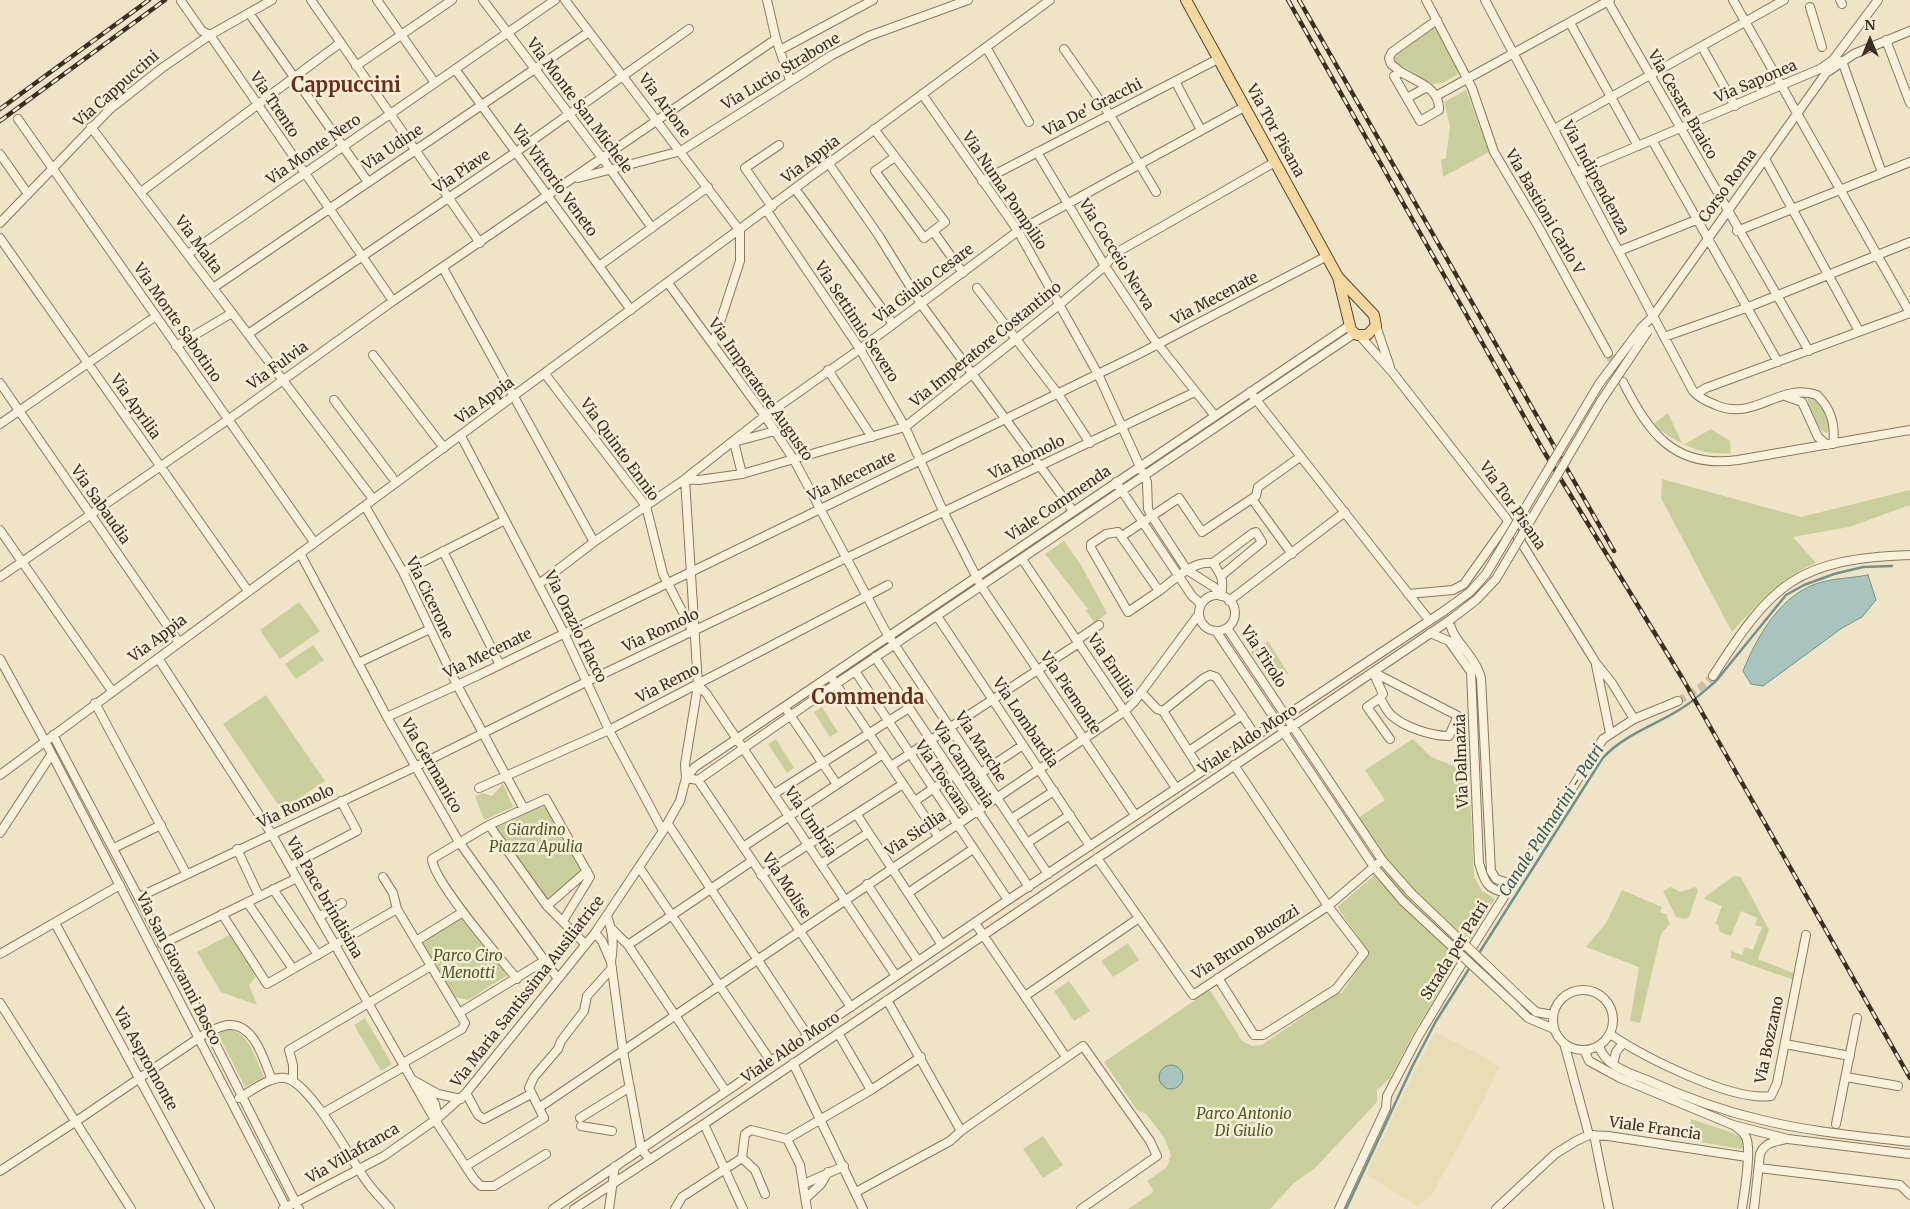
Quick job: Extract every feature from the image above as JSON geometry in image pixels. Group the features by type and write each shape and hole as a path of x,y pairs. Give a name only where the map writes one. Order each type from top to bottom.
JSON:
{"main road":[{"name":"Via Tor Pisana","path":"1186,0 1338,278 1354,328"},
{"name":"Via Tor Pisana","path":"1338,278 1374,315 1376,326"},
{"path":"1368,310 1357,310 1354,328 1372,332 1376,326"}],"street":[{"name":"Via Cappuccini","path":"0,223 92,127 162,68 210,35 272,0"},
{"path":"311,0 480,243"},
{"path":"377,0 435,83"},
{"path":"356,66 452,0"},
{"name":"Via Monte San Michele","path":"483,0 603,159 652,228"},
{"name":"Via Monte Nero","path":"188,254 555,0"},
{"name":"Via Arione","path":"565,0 740,231"},
{"path":"767,0 776,39 790,80"},
{"path":"780,50 873,0"},
{"name":"Via Lucio Strabone","path":"610,170 681,151 790,80 869,36 968,0"},
{"name":"Via Appia","path":"0,775 95,702 158,658 178,641 796,190 874,129 1050,0"},
{"name":"Via Bastioni Carlo V","path":"1426,0 1468,78 1494,152 1538,226 1608,353"},
{"name":"Via Indipendenza","path":"1485,0 1620,252 1682,374 1696,394"},
{"path":"1436,96 1570,23 1608,0"},
{"name":"Via Cesare Braico","path":"1608,0 1679,129 1775,296 1809,351"},
{"path":"1696,394 1706,388 1910,313 1733,0"},
{"path":"1554,129 1784,0"},
{"name":"Via Saponea","path":"1576,172 1820,69 1833,60 1878,0"},
{"name":"Via Trento","path":"181,1 202,31 210,35 393,301"},
{"path":"1810,6 1822,47"},
{"path":"249,12 368,182"},
{"path":"1401,72 1394,76 1420,121 1439,110 1436,96 1427,87 1391,64 1389,58 1392,52 1437,20"},
{"path":"1570,23 1638,146"},
{"name":"Via Piave","path":"248,334 361,255 516,152 689,29"},
{"path":"1882,174 1842,61 1910,31"},
{"name":"Via Udine","path":"213,288 589,32"},
{"name":"Via Fulvia","path":"0,577 229,419 282,379 393,301 776,39"},
{"path":"1886,40 1910,103"},
{"path":"141,192 340,43"},
{"path":"986,47 1029,122"},
{"path":"1702,47 1735,106"},
{"path":"1064,49 1110,115 1156,192"},
{"name":"Via De' Gracchi","path":"982,181 1218,59"},
{"name":"Corso Roma","path":"1645,329 1706,238 1797,111 1826,72 1842,61"},
{"name":"Via Vittorio Veneto","path":"455,69 631,310"},
{"path":"1175,81 1201,130"},
{"path":"1407,98 1427,87"},
{"name":"Via Numa Pompilio","path":"922,94 1018,231 1098,374 1138,467 1144,476"},
{"name":"Via Giulio Cesare","path":"539,584 594,542 685,479 765,416 860,349 1018,231 1067,202 1244,107"},
{"name":"Via Monte Sabotino","path":"18,119 314,542"},
{"name":"Via Malta","path":"92,127 373,499"},
{"path":"874,129 945,222 924,238 875,171 894,157"},
{"path":"1652,140 1778,362"},
{"name":"Via Settimio Severo","path":"779,145 744,168 860,349 905,427 944,513 981,586"},
{"name":"Via Cocceio Nerva","path":"1038,152 1105,266 1158,345 1215,416"},
{"path":"0,154 28,194"},
{"path":"1764,159 1859,331"},
{"name":"Via Imperatore Costantino","path":"685,479 699,480 742,474 905,427 1015,338 1060,305 1105,266 1114,254 1275,162"},
{"path":"1738,231 1910,162"},
{"path":"829,164 879,236 920,304 1073,511"},
{"name":"Via Fulvia","path":"574,179 610,170"},
{"path":"599,266 708,187"},
{"path":"796,190 893,324"},
{"path":"1620,252 1696,220"},
{"path":"712,344 740,261 740,231"},
{"path":"933,231 962,273"},
{"name":"Via Aprilia","path":"0,238 248,591"},
{"path":"1664,337 1746,308 1910,242"},
{"name":"Via Mecenate","path":"387,717 500,665 819,508 1158,345 1326,256"},
{"path":"443,268 594,542"},
{"name":"Via Imperatore Augusto","path":"668,283 765,416 794,460 888,636"},
{"path":"977,288 1058,394 1090,443"},
{"path":"176,346 232,313"},
{"path":"0,424 156,316"},
{"name":"Via Tor Pisana","path":"1376,326 1393,373"},
{"name":"Via Tor Pisana","path":"1354,328 1393,373 1508,522 1634,720"},
{"name":"Viale Commenda","path":"686,778 695,767 1138,467 1250,392 1354,328"},
{"name":"Viale Commenda","path":"698,780 742,747 1256,401 1354,328"},
{"name":"Viale Aldo Moro","path":"553,1209 725,1090 1470,592 1486,574 1600,384 1645,329"},
{"name":"Viale Aldo Moro","path":"574,1209 704,1124 983,934 1292,728 1450,620 1476,600 1496,579 1645,329"},
{"path":"373,355 444,448"},
{"path":"828,370 872,437"},
{"name":"Via Quinto Ennio","path":"545,374 646,506 667,583 693,632"},
{"path":"1623,382 1647,424 1667,446 1687,456 1726,462 1910,430"},
{"name":"Via Sabaudia","path":"0,383 178,641"},
{"path":"1696,394 1723,408 1740,411 1801,390 1816,394 1830,411 1835,428 1830,445"},
{"name":"Via Romolo","path":"138,897 415,767 586,682 1195,392"},
{"path":"1250,392 1430,620"},
{"path":"1781,396 1792,396 1802,402 1818,437 1830,445"},
{"path":"334,400 392,477"},
{"name":"Via Giulio Cesare","path":"734,442 775,431"},
{"name":"Via Orazio Flacco","path":"461,436 564,633 609,730 663,832"},
{"path":"734,442 742,474"},
{"path":"1122,536 1179,498 1202,532 1256,496 1258,487 1300,457"},
{"path":"1144,476 1147,482 1148,509 1187,570 1214,587 1221,596 1229,601 1345,512"},
{"name":"Via Maria Santissima Ausiliatrice","path":"437,1119 464,1096 586,944 663,832 680,801 686,778 685,764 698,685 693,632 685,479"},
{"path":"1116,482 1192,596 1201,604"},
{"path":"1252,499 1292,554"},
{"name":"Via Cicerone","path":"365,506 403,572 457,685 524,809"},
{"path":"403,572 505,520"},
{"path":"1408,594 1453,590 1464,584 1508,522"},
{"path":"0,530 112,691"},
{"path":"1159,591 1118,532 1106,534 1091,544 1091,548 1128,612 1159,591 1187,570 1205,562 1213,563 1256,532 1262,539 1262,542 1221,576"},
{"path":"444,551 500,665"},
{"name":"Via Germanico","path":"300,553 387,717 459,842 558,979"},
{"path":"1713,676 1753,618 1779,589 1791,581 1839,561 1873,556 1910,555"},
{"name":"Via Emilia","path":"1022,559 1176,788"},
{"path":"1213,563 1224,582 1221,596"},
{"path":"867,596 888,585"},
{"name":"Via Piemonte","path":"981,586 1135,815"},
{"name":"Via Remo","path":"479,788 609,730 867,596"},
{"path":"1199,614 1201,604 1210,597 1221,596"},
{"name":"Via Tirolo","path":"1199,614 1206,628 1216,631 1227,628 1234,615 1229,601"},
{"name":"Via Sicilia","path":"540,1107 1038,767 1125,711 1199,614"},
{"name":"Via Lombardia","path":"937,616 1090,846"},
{"name":"Via Dalmazia","path":"1450,620 1451,632 1469,652 1478,667 1491,871 1496,879 1511,884"},
{"path":"891,766 1038,670 1099,625"},
{"path":"358,663 430,628"},
{"name":"Via Tirolo","path":"1227,628 1292,728 1382,860 1411,893 1536,1012 1554,1015"},
{"name":"Via Tirolo","path":"1216,631 1374,867 1403,900 1528,1018 1554,1029"},
{"name":"Via Dalmazia","path":"1430,633 1449,641 1471,672 1479,864 1485,883 1495,892 1506,892"},
{"name":"Via Marche","path":"888,636 1048,874"},
{"path":"1383,651 1390,660"},
{"name":"Via Campania","path":"875,657 976,811 1029,887"},
{"name":"Via Pace brindisina","path":"158,658 272,833 368,1004 437,1119"},
{"name":"Via San Giovanni Bosco","path":"0,659 45,740 51,755 120,885 285,1208"},
{"name":"Via Tor Pisana","path":"1596,663 1610,733"},
{"name":"Via Toscana","path":"855,671 1008,900"},
{"path":"1373,672 1458,716 1457,721 1449,736 1440,736 1406,724 1390,714 1380,698"},
{"path":"1373,672 1383,694 1367,707 1390,739"},
{"path":"1163,711 1210,675 1216,676 1255,735"},
{"path":"831,676 938,836"},
{"name":"Via Umbria","path":"698,685 706,693 822,863 896,976"},
{"path":"1141,692 1157,709 1163,711 1201,771"},
{"name":"Strada per Patri","path":"1339,1209 1386,1108 1388,1096 1418,1037 1506,892 1603,739 1634,720 1678,701"},
{"path":"95,702 186,873"},
{"path":"785,707 836,784"},
{"path":"774,794 909,708"},
{"path":"1189,750 1242,715"},
{"name":"Via San Giovanni Bosco","path":"53,735 114,848 297,1206"},
{"path":"981,773 1023,745"},
{"path":"744,847 785,821 788,815 883,754"},
{"path":"0,833 51,755"},
{"path":"1218,978 1254,1035 1263,1035 1336,989 1364,953 1328,906 1234,765"},
{"path":"915,802 953,775"},
{"path":"686,778 698,780"},
{"name":"Via Molise","path":"698,780 851,1007"},
{"path":"761,875 903,784"},
{"path":"1011,819 1054,791"},
{"path":"517,979 463,912 434,870 432,859 434,856 489,825 546,799 590,876 563,921"},
{"path":"290,866 357,831 341,801"},
{"path":"856,814 942,945"},
{"path":"1027,843 1070,814"},
{"path":"668,824 808,1036"},
{"path":"114,848 161,825"},
{"path":"489,825 547,906 586,944"},
{"path":"1113,830 1121,842"},
{"path":"822,863 868,833"},
{"path":"237,849 259,896"},
{"path":"908,893 973,849"},
{"name":"Via Bruno Buozzi","path":"1096,858 1192,995 1328,906 1382,860"},
{"path":"628,945 752,861"},
{"path":"639,867 770,1060"},
{"path":"547,906 587,871"},
{"path":"323,1113 462,1029 465,1024 397,909 393,893 383,877"},
{"path":"162,944 297,878"},
{"path":"867,884 918,961"},
{"path":"0,954 120,885"},
{"path":"273,889 318,956"},
{"path":"247,902 293,969"},
{"path":"319,917 342,903"},
{"path":"222,914 267,984 397,909"},
{"path":"416,941 463,912"},
{"path":"464,1096 478,1115 484,1119 530,1091 534,1077 584,1011 588,996 611,965 614,944 613,930 607,916"},
{"path":"1025,996 1139,918"},
{"name":"Via Aspromonte","path":"55,923 210,1209"},
{"path":"975,923 1066,1057"},
{"path":"613,930 628,945 725,1090"},
{"path":"594,933 602,942 611,965 623,1051 641,1148 649,1159"},
{"name":"Via Bozzano","path":"1610,1034 1652,1060 1727,1090 1767,1097 1774,1092 1806,935"},
{"path":"460,1013 544,961"},
{"path":"293,1080 293,1065 289,1050 431,966"},
{"path":"1574,1076 1572,1061 1580,1050 1600,1046 1610,1034 1613,1025 1611,1007 1598,993 1589,990 1570,993 1562,998 1554,1015 1554,1029 1564,1043 1591,1135 1609,1209"},
{"path":"887,1000 921,1057 961,1131"},
{"path":"0,1003 131,1209"},
{"path":"0,1020 8,1016"},
{"path":"1836,1124 1857,1018"},
{"path":"0,1171 199,1039 208,1031 229,1025 240,1028 252,1036 272,1080"},
{"path":"838,1033 871,1090"},
{"path":"1564,1043 1580,1050 1589,1061 1620,1078 1733,1125 1788,1139 1829,1146 1910,1154"},
{"path":"1613,1064 1616,1052 1623,1043"},
{"path":"1785,1044 1850,1056"},
{"path":"856,1192 950,1141 961,1131 1083,1046 1156,1152 1154,1159 1080,1209"},
{"path":"1600,1046 1602,1054 1613,1064 1658,1085 1711,1105 1762,1120 1830,1133 1910,1142"},
{"path":"675,1209 682,1197 742,1158 745,1134 751,1130 787,1139 871,1090 921,1057"},
{"path":"793,1063 863,1209"},
{"path":"1846,1077 1898,1086"},
{"path":"231,1102 272,1080 283,1078 293,1080 323,1113 360,1169 390,1209"},
{"name":"Via Pace brindisina","path":"413,1080 424,1087 464,1096"},
{"name":"Via Pace brindisina","path":"424,1087 435,1104 437,1119"},
{"path":"612,1131 580,1122 630,1087"},
{"path":"466,1166 544,1118 540,1107 530,1091"},
{"path":"437,1119 476,1182 485,1187 494,1186 546,1154"},
{"name":"Via Villafranca","path":"285,1208 297,1206 384,1156 437,1119"},
{"path":"704,1124 743,1209"},
{"path":"1733,1125 1746,1137 1747,1180 1742,1209"},
{"name":"Viale Francia","path":"1496,1209 1555,1154 1591,1135 1747,1157"},
{"path":"787,1139 800,1165 804,1184 805,1206"},
{"path":"1754,1209 1763,1148 1769,1143 1788,1139"},
{"path":"742,1158 755,1170 765,1194"},
{"path":"609,1209 615,1166"},
{"path":"804,1184 844,1166"},
{"path":"1760,1168 1900,1185 1910,1195"},
{"path":"805,1206 828,1172"}],"shaded area":[{"path":"1435,1032 1492,1061 1499,1067 1483,1101 1431,1196 1417,1206 1366,1174"}],"green space":[{"path":"1435,27 1459,73 1443,83 1427,84 1391,59"},
{"path":"1466,90 1489,152 1443,177 1441,160 1446,158 1450,126 1444,102"},
{"path":"1811,397 1820,402 1825,410 1830,430 1827,433 1820,428 1811,412 1808,398"},
{"path":"1668,413 1682,444 1652,425"},
{"path":"1711,429 1730,441 1731,453 1708,452 1684,444"},
{"path":"1662,479 1801,517 1910,490 1910,505 1849,527 1793,537 1816,563 1780,584 1732,632 1661,498"},
{"path":"1064,541 1081,565 1107,613 1095,623 1086,611 1088,609 1045,554"},
{"path":"299,602 320,631 280,659 260,630"},
{"path":"1268,641 1288,673 1272,683 1251,652"},
{"path":"313,645 324,660 296,679 285,664"},
{"path":"266,695 325,781 282,810 223,724"},
{"path":"822,707 838,732 830,737 814,712"},
{"path":"776,739 794,768 787,773 768,744"},
{"name":"Parco Antonio Di Giulio","path":"1413,739 1431,757 1469,772 1474,877 1482,891 1495,899 1413,1034 1390,1078 1377,1090 1377,1102 1315,1168 1293,1184 1270,1209 1128,1209 1152,1193 1153,1189 1147,1181 1167,1167 1171,1155 1164,1137 1146,1114 1137,1110 1104,1062 1210,990 1242,1041 1252,1046 1262,1045 1336,994 1342,993 1369,952 1337,907 1389,863 1358,818 1385,800 1365,770"},
{"path":"503,784 513,807 484,820 475,796 483,793 492,796"},
{"name":"Giardino Piazza Apulia","path":"544,805 585,870 547,901 496,826"},
{"path":"1734,876 1741,877 1769,930 1758,959 1793,973 1794,980 1731,958 1731,951 1742,955 1745,947 1753,950 1762,927 1755,925 1757,918 1741,911 1731,936 1720,932 1718,924 1715,925 1722,906 1704,899"},
{"path":"1671,887 1680,892 1695,887 1698,890 1689,917 1685,919 1676,917 1663,891"},
{"path":"1622,890 1662,907 1660,912 1666,914 1670,924 1661,934 1640,1023 1630,1021 1639,967 1586,947 1606,923"},
{"name":"Parco Ciro Menotti","path":"464,916 509,974 468,1000 455,997 421,941"},
{"path":"231,934 257,975 249,985 257,1005 221,992 197,952"},
{"path":"1128,943 1139,960 1113,977 1101,961"},
{"path":"1069,981 1090,1011 1074,1021 1054,991"},
{"path":"365,1018 392,1064 381,1071 354,1025"},
{"path":"227,1029 235,1031 246,1040 264,1077 245,1087 218,1034"},
{"path":"1691,1119 1733,1133 1743,1139 1744,1147 1741,1149 1688,1140"},
{"path":"1043,1136 1063,1165 1043,1178 1023,1149"}],"water":[{"path":"1868,575 1876,600 1862,617 1842,628 1763,686 1751,684 1743,671 1764,630 1783,605 1808,587 1822,582"},
{"path":"1171,1065 1179,1069 1183,1077 1179,1085 1171,1089 1163,1085 1159,1077 1163,1069"}],"waterway":[{"name":"Canale Palmarini - Patri","path":"1346,1209 1413,1065 1436,1021 1602,759 1628,738 1684,707 1716,681 1786,595 1804,585 1834,574 1863,567 1892,566"}],"tunnel":[{"path":"1608,353 1621,378"},
{"path":"1678,701 1700,688 1713,676"}],"railway":[{"path":"0,109 149,0"},
{"path":"0,121 165,0"},
{"path":"1288,0 1543,450 1684,681 1910,1078"},
{"path":"1299,0 1614,551"}],"district":[{"name":"Cappuccini","path":"346,86"},
{"name":"Commenda","path":"868,698"}]}
